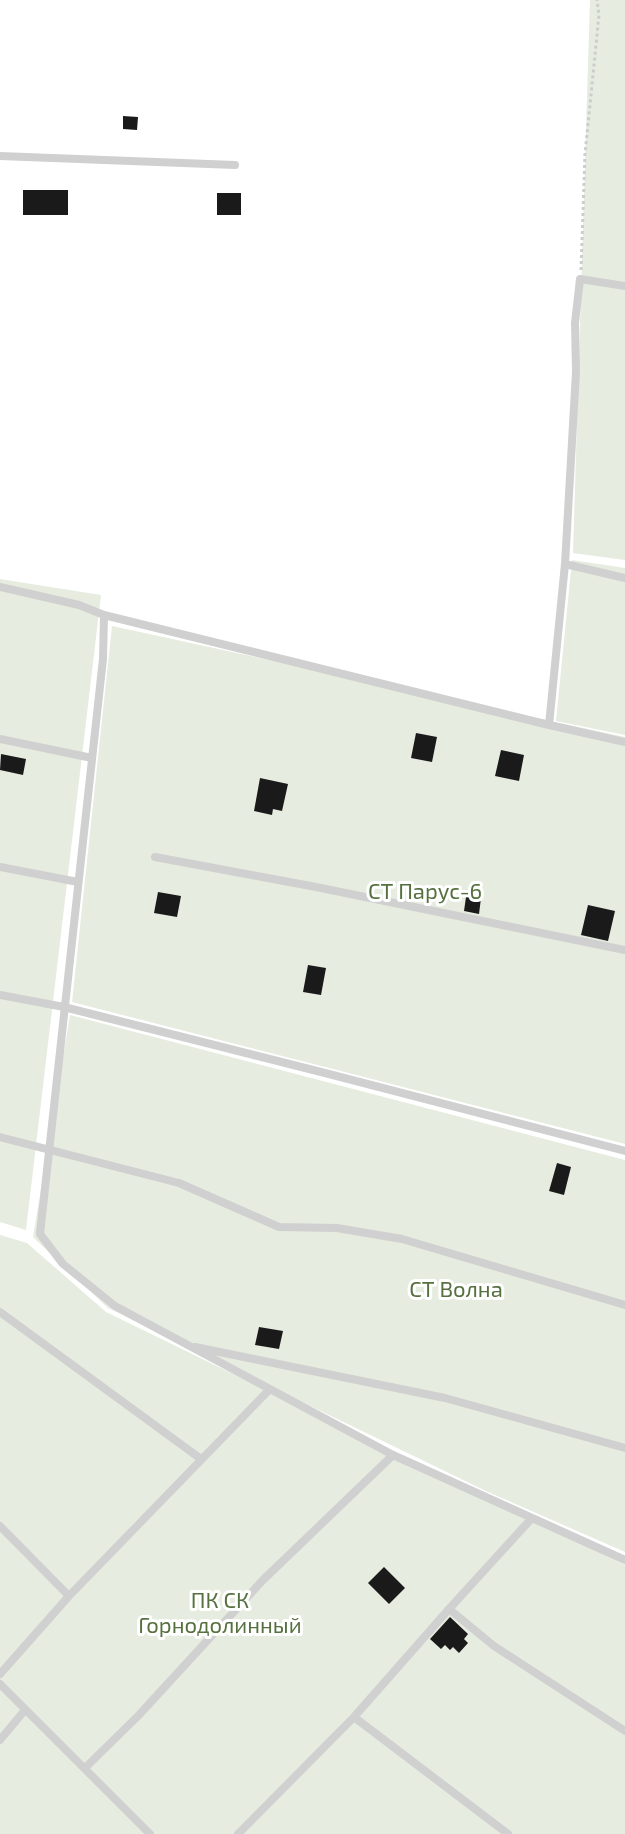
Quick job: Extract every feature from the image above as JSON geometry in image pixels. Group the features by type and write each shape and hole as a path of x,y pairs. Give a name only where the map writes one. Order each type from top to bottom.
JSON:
{"lane":[{"path":"0,156 235,165"},
{"path":"549,725 565,564 576,372 575,323 580,279 625,286"},
{"path":"565,564 625,578"},
{"path":"0,587 79,605 104,615 625,742"},
{"path":"104,615 103,659 39,1234 63,1264 115,1306 393,1455 625,1560"},
{"path":"0,739 92,758"},
{"path":"154,857 316,887 625,951"},
{"path":"0,867 78,882"},
{"path":"0,995 64,1007 325,1072 625,1151"},
{"path":"0,1137 179,1183 279,1227 337,1228 402,1239 625,1305"},
{"path":"0,1312 201,1459"},
{"path":"188,1345 445,1398 625,1448"},
{"path":"0,1674 69,1596 268,1390"},
{"path":"85,1768 138,1716 263,1580 393,1455"},
{"path":"238,1834 354,1717 532,1518"},
{"path":"0,1526 69,1596"},
{"path":"449,1609 494,1646 625,1731"},
{"path":"0,1684 150,1834"},
{"path":"0,1740 25,1710"},
{"path":"354,1717 508,1834"}],"path":[{"path":"580,279 585,154 599,15 597,0"}],"green space":[{"path":"590,0 625,0 625,560 573,553"},
{"path":"572,560 625,568 625,735 556,721"},
{"path":"0,579 101,595 26,1230 0,1222"},
{"name":"СТ Парус-6","path":"112,626 625,737 625,1144 72,1002"},
{"name":"СТ Волна","path":"70,1015 625,1160 625,1552 488,1492 108,1308 33,1237"},
{"name":"ПК СК Горнодолинный","path":"0,1235 27,1243 106,1312 625,1565 625,1834 0,1834"}],"building":[{"path":"123,116 138,117 137,130 123,129"},
{"path":"23,190 68,190 68,215 23,215"},
{"path":"217,193 241,193 241,215 217,215"},
{"path":"416,733 437,737 432,762 411,758"},
{"path":"501,750 524,755 519,781 495,776"},
{"path":"1,754 26,759 23,775 0,770"},
{"path":"260,778 288,784 282,811 273,809 272,815 254,811"},
{"path":"158,892 181,896 177,917 154,913"},
{"path":"466,897 481,898 479,914 464,911"},
{"path":"588,905 615,911 608,941 581,935"},
{"path":"308,965 326,968 321,995 303,992"},
{"path":"557,1163 571,1167 564,1195 549,1191"},
{"path":"259,1327 283,1331 279,1349 255,1345"},
{"path":"384,1567 405,1588 389,1604 368,1583"},
{"path":"450,1617 468,1634 464,1639 468,1643 459,1653 453,1647 450,1650 445,1645 441,1649 430,1639"}]}
